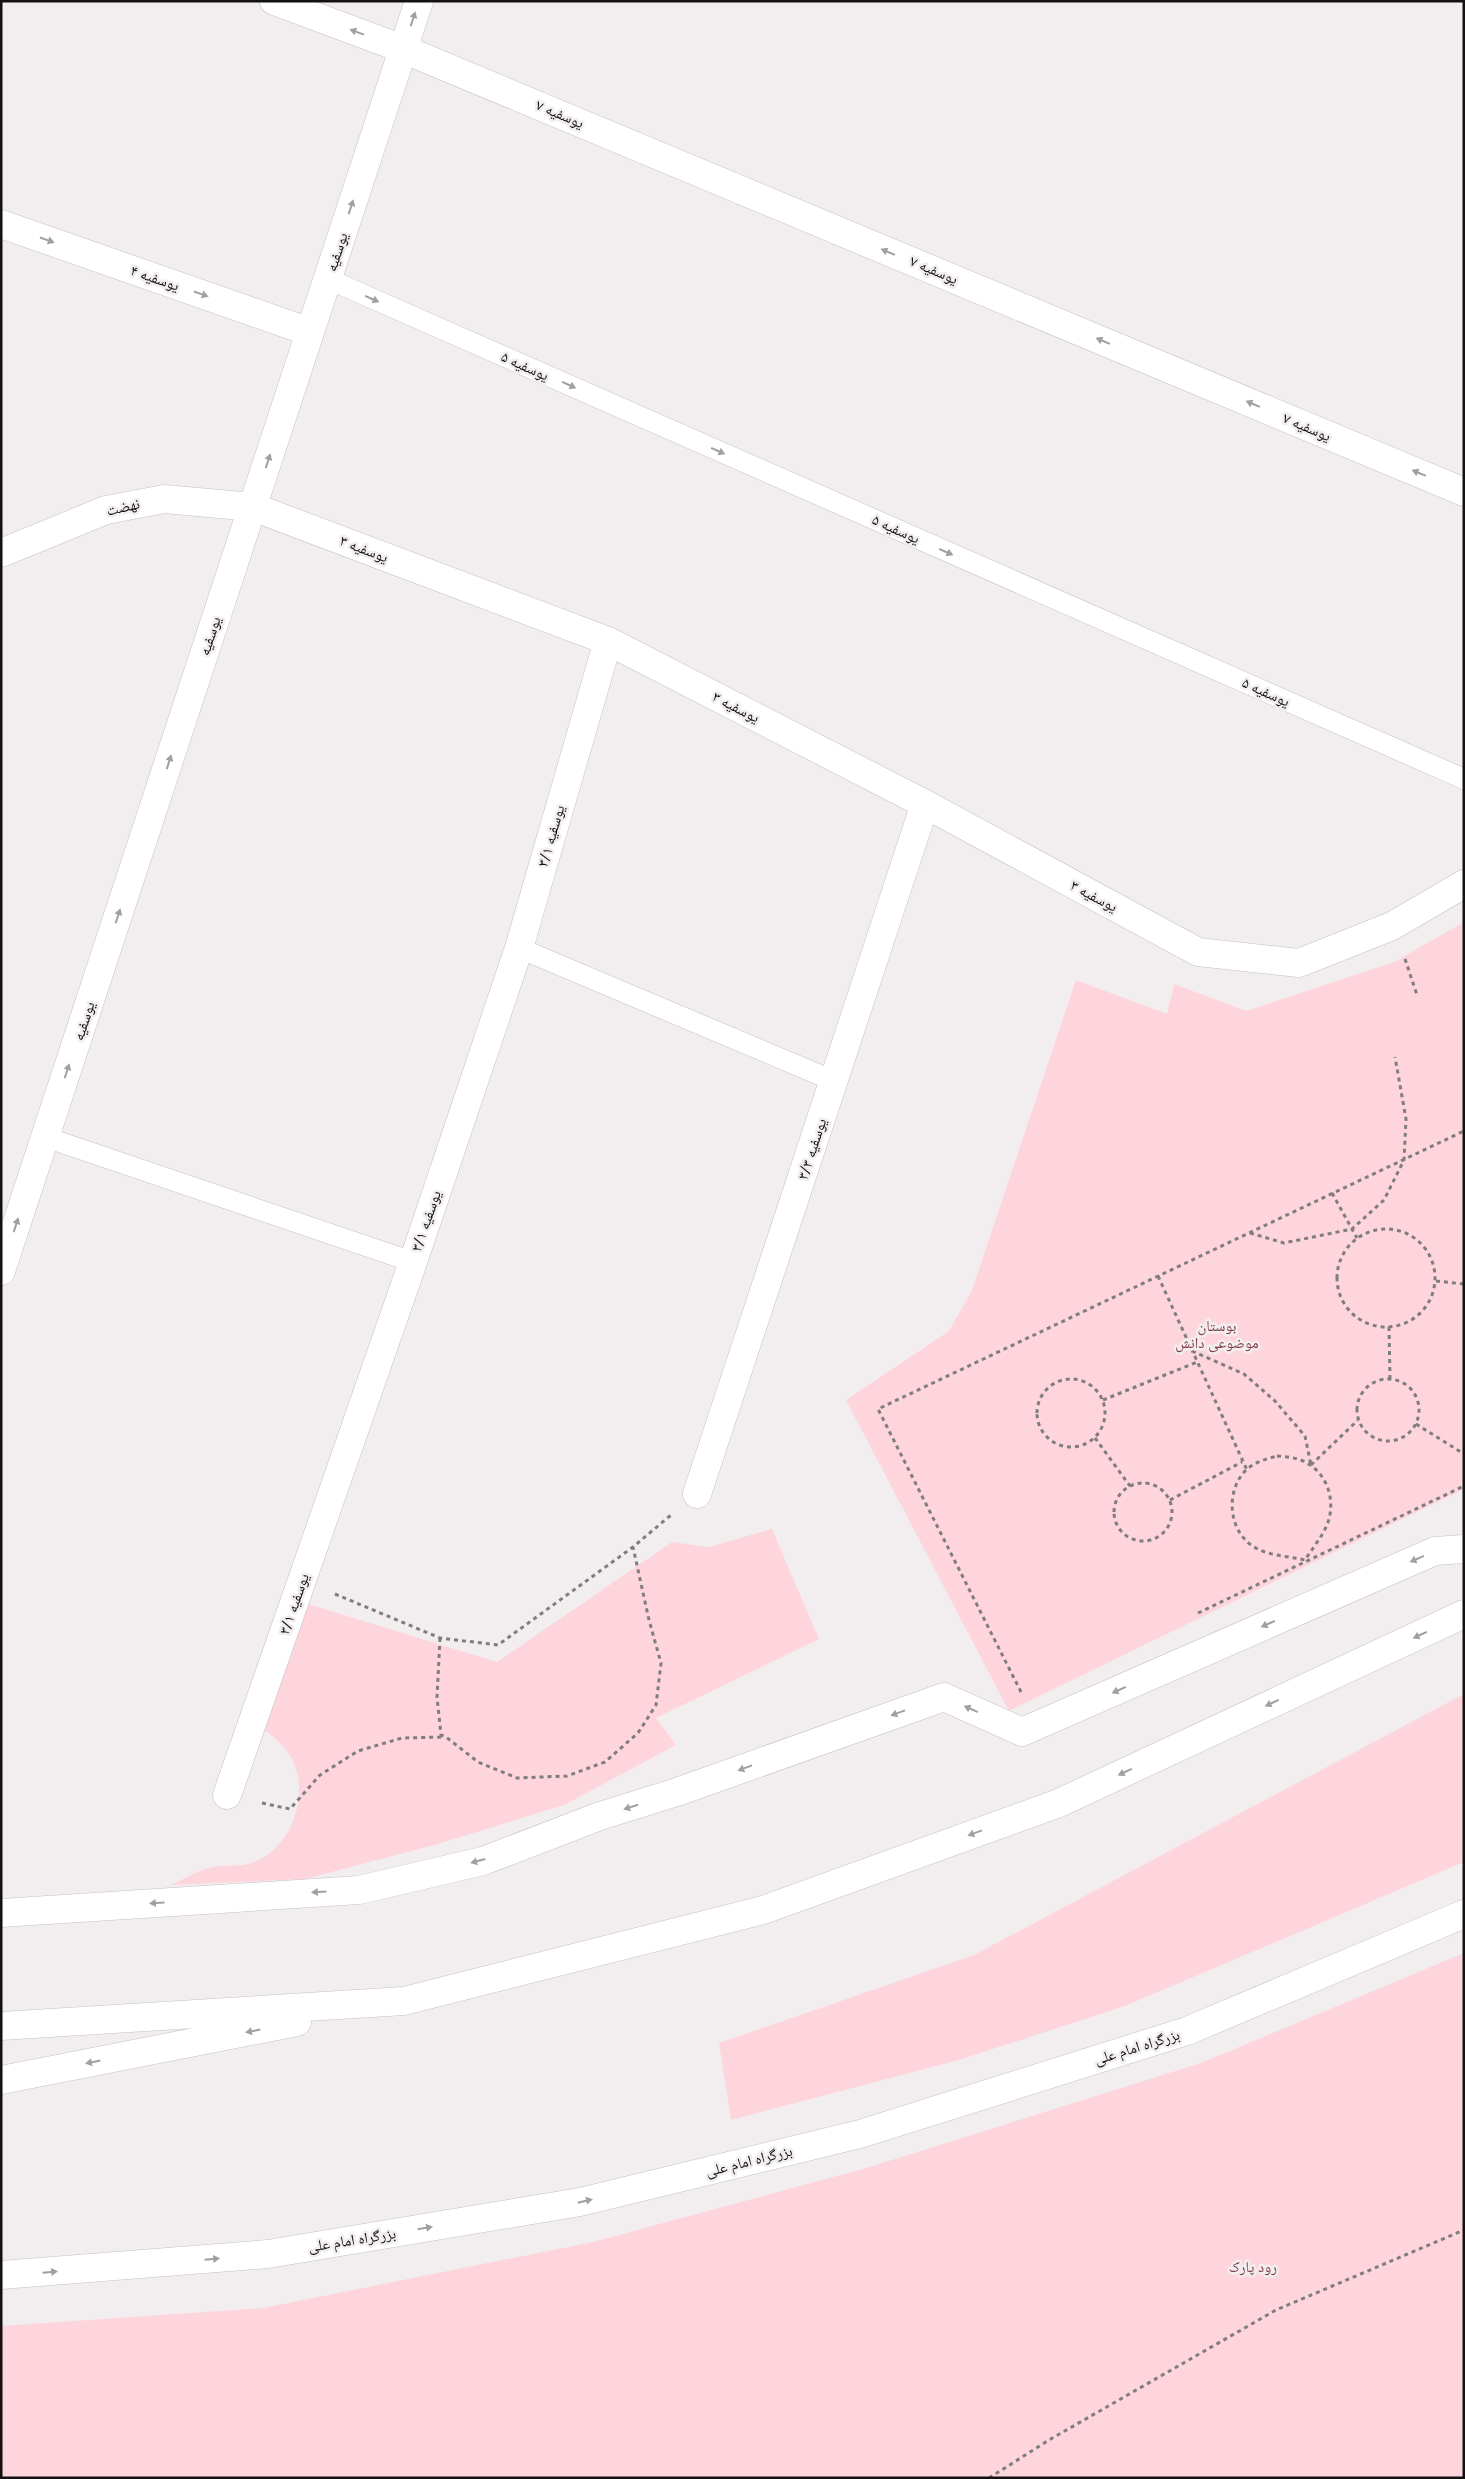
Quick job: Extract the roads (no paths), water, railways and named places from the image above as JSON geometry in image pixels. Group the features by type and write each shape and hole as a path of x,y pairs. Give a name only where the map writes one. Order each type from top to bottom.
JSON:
{"main road":[{"name":"یوسفیه ۷","path":"274,1 403,48 1464,492"},
{"name":"یوسفیه","path":"1,1271 419,1"},
{"name":"یوسفیه ۴","path":"1,224 310,332"},
{"name":"نهضت","path":"1,554 106,510 164,499 253,507"},
{"name":"یوسفیه ۳","path":"253,507 608,641 925,804 1198,952 1299,962 1392,926 1464,884"},
{"name":"یوسفیه ۳/۱","path":"227,1796 413,1262 519,948 608,641"},
{"name":"یوسفیه ۳/۳","path":"697,1494 925,804"},
{"path":"1,1914 359,1890 483,1860 600,1816 677,1792 944,1697 1022,1732 1435,1551 1464,1549"},
{"path":"1,2080 404,2001 763,1910 1058,1803 1464,1614"},
{"name":"بزرگراه امام علی","path":"1,2276 268,2254 580,2202 860,2134 1187,2031 1464,1914"},
{"path":"1,2026 404,2001"}],"lane":[{"name":"یوسفیه ۵","path":"328,279 1464,780"},
{"path":"519,948 834,1081"},
{"path":"46,1137 413,1262"}],"park label":[{"name":"بوستان موضوعی دانش","path":"1217,1334"},
{"name":"رود پارک","path":"1253,2267"}]}
